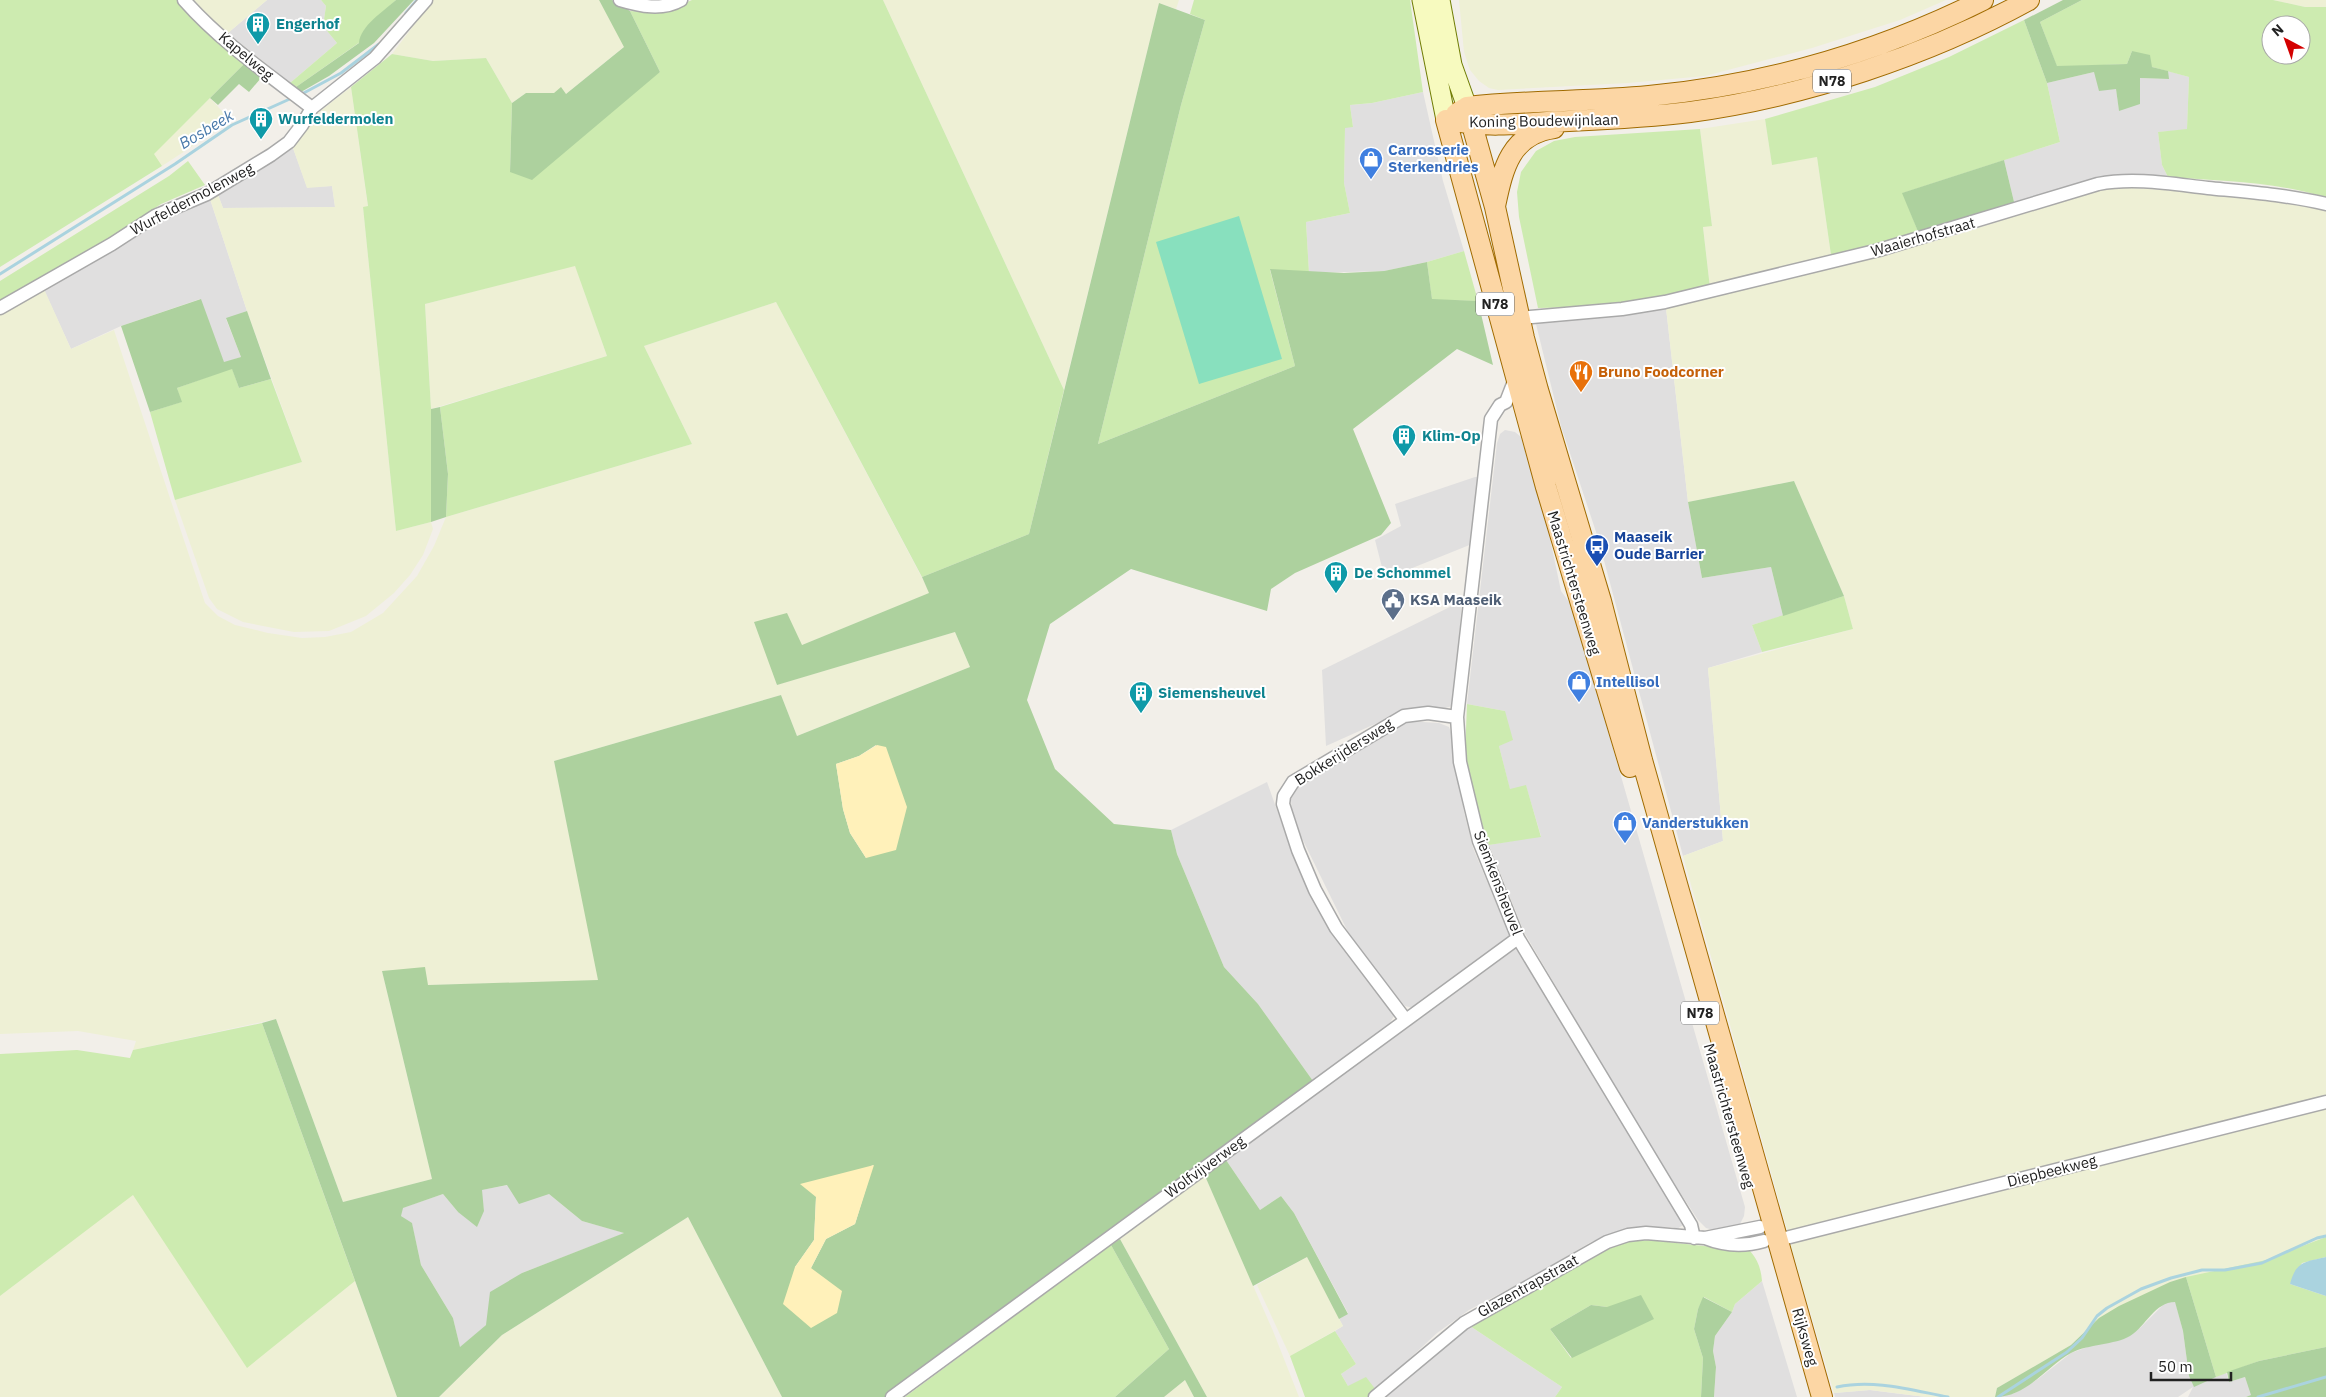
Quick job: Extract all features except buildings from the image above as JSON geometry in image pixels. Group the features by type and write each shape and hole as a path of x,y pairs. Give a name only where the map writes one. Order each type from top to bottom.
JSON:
{"main road":[{"name":"Maastrichtersteenweg","path":"1422,0 1446,120 1515,379 1515,405 1578,598 1781,1276"},
{"name":"Maastrichtersteenweg","path":"1440,0 1452,66 1470,116 1495,208 1538,390 1601,602 1768,1236"},
{"name":"Koning Boudewijnlaan","path":"1446,120 1697,91 1746,82 1811,66 1876,46 1982,0"},
{"name":"Koning Boudewijnlaan","path":"1470,116 1623,119 1691,112 1752,101 1816,86 1878,66 1946,39 2029,0"},
{"path":"1495,208 1507,159 1516,147 1530,136 1550,128 1623,119"},
{"path":"1578,598 1588,607 1596,606 1601,602"},
{"name":"Rijksweg","path":"1781,1276 1809,1397"},
{"name":"Rijksweg","path":"1781,1276 1822,1397"}],"street":[{"name":"Kapelweg","path":"184,0 246,58 312,108"},
{"name":"Wurfeldermolenweg","path":"0,308 112,244 155,216 208,194 289,142 312,108 375,58 426,0"},
{"path":"620,0 644,8 682,0"},
{"name":"Waaierhofstraat","path":"1520,318 1622,309 1665,302 1879,250 2098,184 2115,181 2140,181 2241,191 2306,199 2326,204"},
{"name":"Siemkensheuvel","path":"1515,405 1494,412 1491,419 1457,717 1460,762 1479,841 1518,938 1700,1238"},
{"name":"Bokkerijdersweg","path":"1405,1020 1336,928 1298,850 1283,804 1284,796 1293,782 1404,716 1428,713 1457,717"},
{"name":"Wolfvijverweg","path":"892,1397 1518,938"},
{"name":"Diepbeekweg","path":"1768,1236 2326,1102"},
{"name":"Glazentrapstraat","path":"1374,1397 1464,1323 1607,1242 1628,1235 1646,1233 1700,1238 1768,1236"}],"shaded area":[{"path":"267,0 321,0 326,6 323,26 337,43 290,83 228,33"},
{"path":"2168,71 2189,77 2187,130 2158,132 2162,165 2168,177 2146,176 2015,206 2004,160 2060,142 2047,83 2094,72 2116,89 2119,110 2139,78 2168,79"},
{"path":"1423,92 1443,181 1464,251 1427,262 1384,271 1309,273 1306,222 1350,213 1344,183 1345,127 1353,127 1350,105 1372,103"},
{"path":"293,148 307,187 332,186 335,207 223,208 217,192 263,168"},
{"path":"209,196 247,311 226,319 241,357 224,363 200,299 121,326 71,349 44,290 147,227"},
{"path":"1666,308 1688,502 1702,578 1771,567 1783,616 1752,625 1762,652 1708,668 1723,841 1683,856 1598,538 1561,426 1535,320"},
{"path":"1505,430 1515,432 1521,437 1549,534 1561,591 1572,606 1745,1207 1744,1216 1740,1224 1729,1231 1717,1231 1706,1228 1698,1220 1646,1140 1524,932 1489,845 1541,836 1526,786 1510,790 1499,746 1505,711 1467,704 1497,443 1500,434"},
{"path":"1475,477 1480,477 1472,544 1385,579 1375,540 1401,526 1395,504"},
{"path":"1462,601 1454,701 1452,706 1439,710 1404,711 1326,746 1322,670"},
{"path":"1407,721 1439,723 1449,727 1452,735 1464,812 1473,848 1509,934 1509,938 1413,1008 1405,1006 1393,992 1369,963 1348,932 1292,818 1291,799 1297,789"},
{"path":"1267,782 1297,866 1320,913 1394,1016 1388,1026 1313,1081 1258,1004 1224,967 1177,854 1171,830"},
{"path":"1518,947 1634,1143 1681,1216 1683,1225 1677,1229 1672,1227 1630,1229 1591,1242 1537,1274 1469,1310 1437,1333 1376,1390 1348,1386 1341,1374 1356,1364 1335,1331 1343,1326 1339,1319 1348,1313 1294,1213 1281,1196 1260,1210 1226,1160"},
{"path":"508,1185 549,1194 582,1221 625,1233 522,1273 486,1325 460,1348 453,1318 421,1265 412,1224 401,1216 402,1208 443,1194 458,1212 484,1211 481,1190"},
{"path":"1762,1281 1797,1397 1714,1397 1716,1367 1713,1351 1715,1336 1732,1312 1735,1304"},
{"path":"2175,1301 2183,1331 2189,1376 2194,1386 2226,1372 2229,1382 2245,1377 2252,1395 2246,1397 2188,1397 2193,1387 2178,1397 1999,1397 2015,1393 2038,1379 2071,1353 2140,1328 2166,1302"},
{"path":"1470,1326 1562,1387 1555,1397 1384,1397"},
{"path":"1870,1390 1926,1397 1835,1397 1834,1393"}],"green space":[{"path":"0,0 178,0 195,21 244,64 154,154 162,166 0,267"},
{"path":"194,0 267,0 228,33 216,25"},
{"path":"321,0 396,0 365,29 360,42 296,87 290,83 337,43 323,26 326,6"},
{"path":"396,0 414,0 374,43 329,76 301,92 296,87 359,43 360,37 368,25"},
{"path":"433,0 599,0 625,46 566,94 526,93 512,103 486,58 433,61 392,54"},
{"path":"599,0 612,0 630,11 660,72 532,180 510,172 512,103 526,93 554,93 561,87 566,94 624,47"},
{"path":"692,0 883,0 1064,390 1029,534 922,577 776,302 644,346 692,444 446,517 448,474 440,407 607,356 575,266 425,304 431,409 431,522 396,531 363,207 368,206 351,87 392,54 433,61 486,58 512,103 510,172 660,72 630,11 662,13"},
{"path":"883,0 1179,0 1176,9 1159,3 1064,390"},
{"path":"1194,0 1410,0 1423,92 1372,103 1350,105 1353,127 1345,128 1344,183 1350,213 1306,222 1309,273 1270,270 1295,366 1098,444 1181,105 1205,20 1190,14"},
{"path":"1459,0 1946,0 1900,20 1812,48 1705,76 1628,83 1498,90 1489,88 1479,81 1470,70 1464,52"},
{"path":"2063,0 2082,0 2040,22 2057,66 2127,64 2132,51 2150,55 2152,67 2168,71 2169,79 2140,78 2140,104 2119,111 2116,89 2099,91 2094,72 2047,83 2024,20"},
{"path":"2082,0 2273,0 2305,7 2326,7 2326,198 2307,192 2268,185 2168,177 2162,165 2158,132 2187,129 2189,77 2152,67 2132,51 2127,64 2057,67 2040,22"},
{"path":"2273,0 2326,0 2326,7 2305,7"},
{"path":"1159,3 1205,20 1181,105 1098,444 1295,366 1270,269 1344,273 1384,271 1427,262 1432,299 1478,301 1493,365 1457,349 1353,429 1391,523 1381,535 1295,573 1271,589 1267,611 1131,569 1050,624 1027,700 1055,769 1114,824 1171,830 1177,854 1224,967 1258,1004 1313,1081 886,1397 782,1397 688,1217 502,1335 439,1397 397,1397 262,1023 276,1019 343,1202 432,1179 382,971 425,967 428,985 598,980 554,761 781,695 797,736 970,667 955,632 777,685 754,622 787,613 802,645 929,593 922,577 1029,534","holes":["876,745 866,858 850,833 843,809 836,764 859,756","873,1165 855,1224 826,1239 811,1268 795,1267 814,1240 816,1197","507,1185 519,1204 549,1194 582,1221 624,1233 522,1273 490,1292 486,1325 460,1347 453,1318 421,1265 412,1223 401,1216 403,1208 443,1194 458,1212 477,1227 484,1211 482,1190"]},
{"path":"2024,20 2047,83 2060,142 1903,193 1919,234 1831,255 1817,157 1772,165 1765,119 1875,87 1949,57"},
{"path":"244,64 261,78 249,92 239,84 218,105 210,98"},
{"path":"351,87 368,207 363,207 396,531 431,522 433,529 423,555 410,575 394,593 366,616 329,631 294,632 243,622 217,609 209,598 175,500 302,462 247,311 209,196 217,192 223,208 335,207 332,186 307,188 293,148 319,112"},
{"path":"210,98 231,121 162,166 153,154"},
{"path":"1765,119 1772,164 1817,157 1831,255 1710,288 1703,226 1712,225 1700,129"},
{"path":"1700,129 1712,226 1703,227 1710,288 1625,303 1583,307 1538,308 1519,217 1517,192 1521,172 1536,151 1554,141 1575,137"},
{"path":"2004,160 2015,206 1919,234 1902,193"},
{"path":"188,161 205,185 161,204 89,252 0,303 0,281 169,176"},
{"path":"2117,187 2226,194 2326,210 2326,1097 1788,1233 1683,856 1723,841 1708,668 1853,629 1844,596 1794,481 1688,502 1666,308 1957,235 2087,192"},
{"path":"1239,216 1282,359 1199,384 1156,242"},
{"path":"1464,251 1478,301 1432,300 1427,262"},
{"path":"575,265 607,356 431,409 425,304"},
{"path":"44,289 71,349 114,330 205,603 218,616 235,625 268,633 302,638 325,637 351,632 383,613 417,576 434,546 446,517 692,444 644,346 776,302 930,593 802,645 776,685 955,632 970,667 797,736 781,695 554,761 599,981 427,985 382,971 432,1179 343,1202 276,1019 133,1050 136,1041 78,1031 0,1034 0,314"},
{"path":"201,299 224,362 241,357 226,318 247,311 271,379 239,388 232,369 177,388 182,402 150,412 121,326"},
{"path":"232,368 239,388 271,379 302,462 175,500 150,412 181,402 177,388"},
{"path":"440,407 448,474 446,517 431,522 431,409"},
{"path":"1794,481 1844,596 1783,616 1771,567 1702,578 1688,502"},
{"path":"1844,596 1853,629 1762,652 1752,625"},
{"path":"1467,704 1505,711 1513,740 1499,746 1510,789 1526,785 1541,837 1489,845 1472,794 1465,756"},
{"path":"262,1023 355,1281 247,1368 133,1195 0,1296 0,1054 77,1050 130,1058 133,1050"},
{"path":"2326,1108 2326,1237 2266,1260 2170,1282 2084,1332 2071,1345 1997,1388 1995,1397 1926,1397 1870,1390 1834,1393 1791,1246 1795,1240"},
{"path":"1226,1160 1260,1210 1281,1196 1294,1213 1348,1314 1339,1319 1307,1257 1253,1286 1205,1176"},
{"path":"1205,1176 1273,1331 1299,1397 1207,1397 1120,1239"},
{"path":"133,1194 247,1367 355,1281 397,1397 0,1397 0,1296"},
{"path":"688,1217 782,1397 439,1397 502,1335"},
{"path":"2326,1237 2326,1257 2302,1263 2290,1284 2326,1296 2326,1347 2259,1361 2216,1377 2186,1277 2266,1260"},
{"path":"1120,1239 1207,1397 1194,1397 1185,1380 1164,1397 1115,1397 1169,1349 1111,1245"},
{"path":"1649,1240 1750,1251 1759,1265 1762,1281 1735,1304 1732,1312 1704,1297 1698,1309 1694,1329 1703,1358 1701,1397 1555,1397 1562,1387 1470,1326 1546,1280 1587,1258 1626,1242","holes":["1591,1305 1607,1307 1571,1358 1550,1329"]},
{"path":"1111,1245 1169,1349 1115,1397 905,1397"},
{"path":"1307,1257 1343,1326 1290,1356 1257,1285"},
{"path":"2186,1277 2216,1377 2194,1387 2189,1376 2183,1331 2175,1302 2168,1303 2156,1310 2130,1336 2071,1353 2027,1387 2006,1396 1995,1397 1997,1388 2071,1345 2099,1318 2119,1306 2170,1282"},
{"path":"1641,1295 1654,1319 1572,1358 1550,1329 1591,1305 1607,1307"},
{"path":"1703,1297 1732,1312 1715,1336 1713,1351 1716,1367 1714,1397 1701,1397 1703,1358 1694,1329 1698,1309"},
{"path":"1335,1331 1356,1364 1341,1374 1348,1386 1366,1377 1376,1390 1368,1397 1305,1397 1290,1356"},
{"path":"2326,1347 2326,1397 2246,1397 2251,1395 2245,1377 2229,1382 2227,1372 2259,1361"},
{"path":"1185,1380 1194,1397 1164,1397"}],"sand":[{"path":"877,745 886,747 907,807 896,850 866,858 850,833 843,809 836,764 859,756"},
{"path":"874,1165 855,1224 826,1239 811,1268 842,1291 837,1313 811,1328 783,1304 795,1267 814,1240 816,1197 800,1184"}],"water":[{"path":"2326,1257 2326,1296 2290,1284 2295,1271 2302,1264"}],"waterway":[{"name":"Bosbeek","path":"406,13 417,0"},
{"name":"Bosbeek","path":"300,95 341,73 379,44"},
{"name":"Bosbeek","path":"0,274 175,164 232,125 292,98"},
{"path":"1998,1397 2067,1352 2082,1338 2097,1316 2107,1308 2141,1289 2171,1278 2202,1270 2225,1270 2262,1263 2317,1238 2326,1236"},
{"path":"2258,1397 2326,1377"},
{"path":"1837,1387 1865,1384 1879,1385 1948,1397"}],"place":[{"name":"Engerhof","path":"258,45"},
{"name":"Wurfeldermolen","path":"261,140"},
{"name":"Carrosserie Sterkendries","path":"1371,180"},
{"name":"Bruno Foodcorner","path":"1581,393"},
{"name":"Klim-Op","path":"1404,457"},
{"name":"Maaseik Oude Barrier","path":"1597,567"},
{"name":"De Schommel","path":"1336,594"},
{"name":"KSA Maaseik","path":"1393,621"},
{"name":"Intellisol","path":"1579,703"},
{"name":"Siemensheuvel","path":"1141,714"},
{"name":"Vanderstukken","path":"1625,844"}]}
